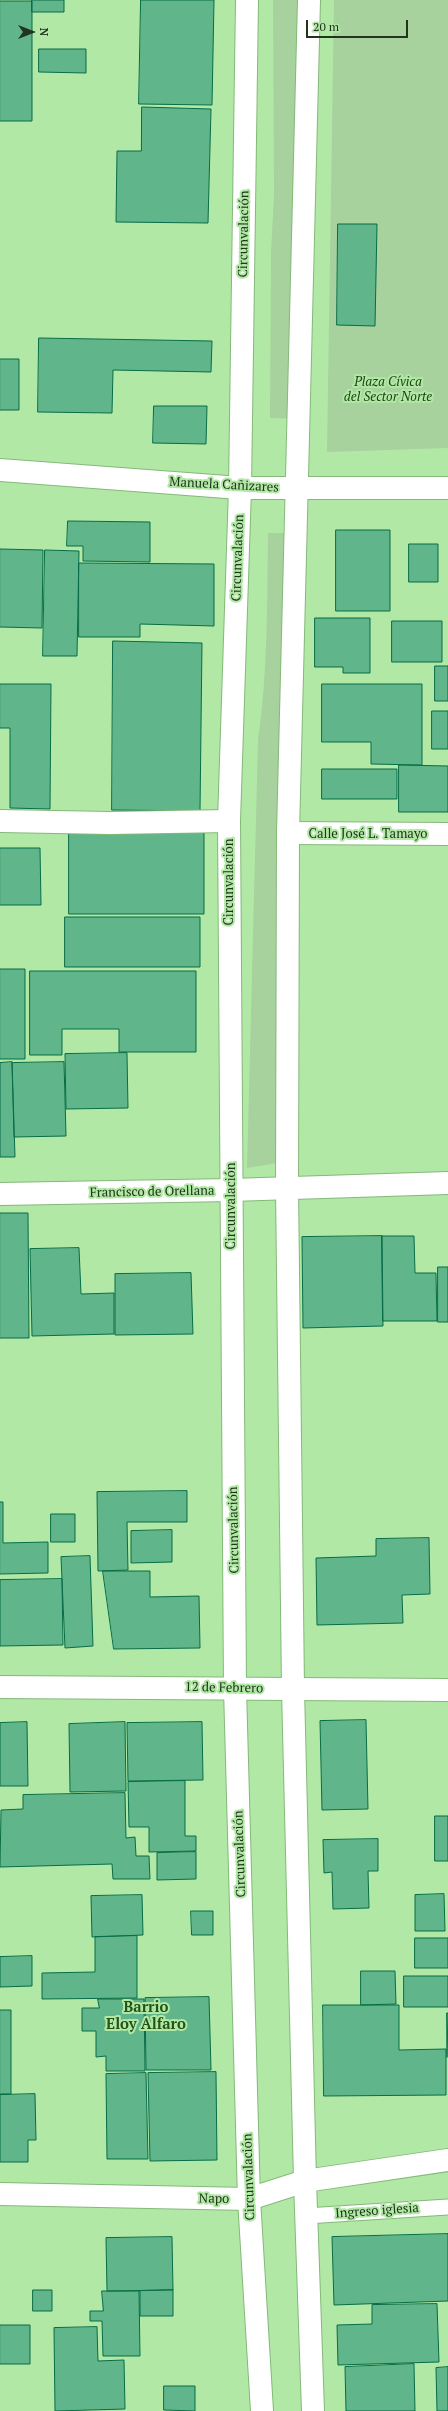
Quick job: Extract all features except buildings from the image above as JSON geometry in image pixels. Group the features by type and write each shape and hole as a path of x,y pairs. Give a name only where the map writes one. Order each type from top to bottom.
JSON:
{"main road":[{"name":"Circunvalación","path":"247,0 240,488 229,821 231,1190 235,1688 249,2200 262,2411"},
{"path":"309,0 298,488 288,834 287,1188 293,1689 304,2181 313,2411"},
{"name":"Manuela Cañizares","path":"0,470 240,488 448,488"},
{"path":"0,821 110,823 229,821"},
{"name":"Calle José L. Tamayo","path":"288,834 448,834"},
{"name":"Francisco de Orellana","path":"0,1194 231,1190 448,1183"},
{"name":"12 de Febrero","path":"0,1687 448,1690"},
{"name":"Napo","path":"0,2194 249,2200 304,2181 448,2160"}],"lane":[{"name":"Ingreso iglesia","path":"306,2216 448,2207"}],"green space":[{"path":"273,0 308,0 297,419 270,418 271,252 274,195"},
{"name":"Plaza Cívica del Sector Norte","path":"334,0 448,0 448,448 327,452"},
{"path":"268,533 297,533 283,1162 247,1168 258,740 264,689"}],"district":[{"name":"Barrio Eloy Alfaro","path":"146,2016"}]}
